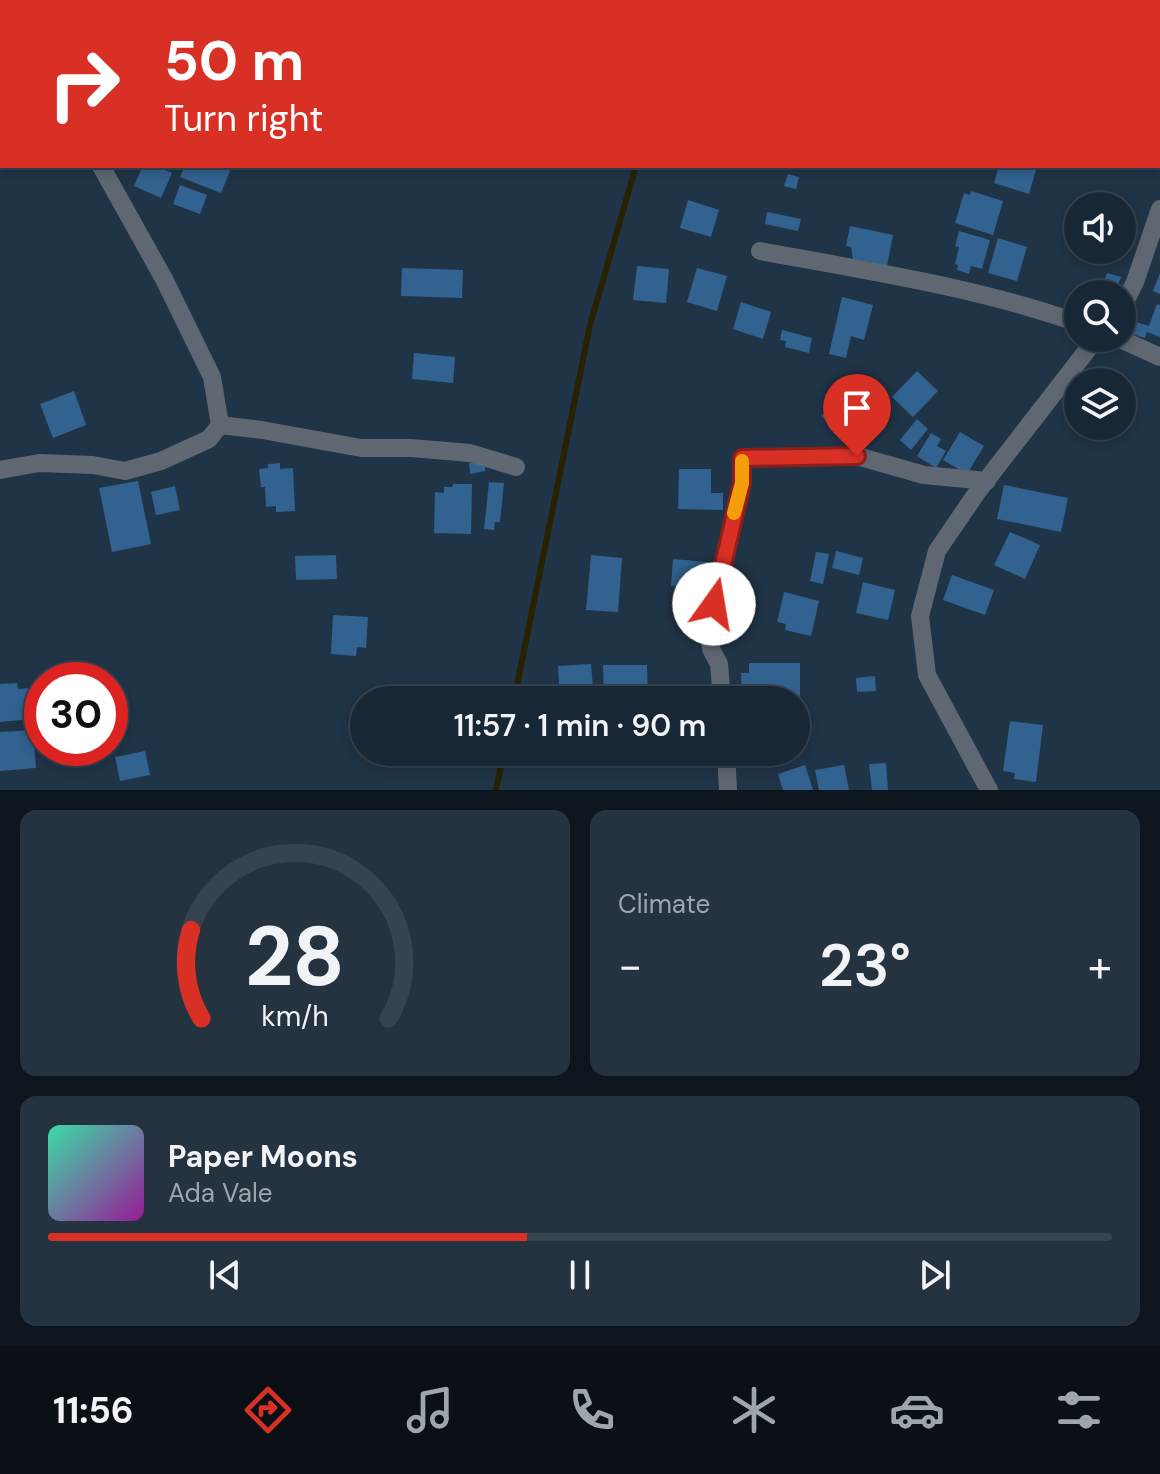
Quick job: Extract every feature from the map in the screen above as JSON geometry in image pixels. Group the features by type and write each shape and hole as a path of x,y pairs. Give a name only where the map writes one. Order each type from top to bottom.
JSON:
{"street":[{"path":"0,470 39,463 93,465 125,471 161,461 209,439 220,425 212,377 164,279 102,168"},
{"path":"1136,280 1160,209"},
{"path":"760,251 956,288 1064,319"},
{"path":"1136,346 1160,357"},
{"path":"989,790 927,675 920,616 937,551 1086,352"},
{"path":"220,425 361,448 470,453 516,467"},
{"path":"721,686 719,664 711,649 708,623 742,483 742,458 857,456 924,475 987,481"},
{"path":"727,766 728,790"}],"building":[{"path":"142,168 161,168 172,173 161,198 134,186"},
{"path":"184,168 231,168 221,193 180,177"},
{"path":"998,168 1036,168 1029,194 994,183"},
{"path":"788,174 799,177 796,189 784,186"},
{"path":"180,185 207,195 200,214 173,204"},
{"path":"971,191 1003,201 993,235 955,223 964,193 970,195"},
{"path":"688,200 719,210 711,237 680,228"},
{"path":"767,212 801,219 798,231 765,224"},
{"path":"850,226 893,235 887,266 853,259 851,247 846,246"},
{"path":"959,231 990,240 982,269 971,266 969,274 957,270 958,265 955,264 959,247 955,246"},
{"path":"998,238 1027,247 1017,281 988,273"},
{"path":"637,266 669,269 666,303 633,300"},
{"path":"402,268 463,270 462,298 401,296"},
{"path":"697,268 727,276 717,311 687,302"},
{"path":"1107,273 1121,277 1120,280 1105,280"},
{"path":"1160,273 1160,294 1153,291"},
{"path":"842,297 873,305 864,340 851,336 846,358 829,354"},
{"path":"741,302 771,312 763,339 733,329"},
{"path":"1157,304 1160,305 1160,337 1147,332 1145,338 1136,335 1136,322 1149,326"},
{"path":"782,330 812,338 809,353 785,347 786,341 780,340"},
{"path":"414,353 455,357 453,383 412,379"},
{"path":"917,371 938,391 913,417 892,397"},
{"path":"853,384 874,404 843,437 821,416"},
{"path":"74,391 86,425 53,438 40,404"},
{"path":"917,419 928,429 911,450 900,440"},
{"path":"960,432 984,446 967,474 943,460"},
{"path":"931,433 941,439 937,446 946,451 936,468 917,456"},
{"path":"485,462 485,471 470,474 469,463"},
{"path":"280,463 280,469 293,468 295,511 276,512 276,506 266,507 265,487 261,487 259,469"},
{"path":"679,469 711,469 711,493 723,493 723,510 678,509"},
{"path":"138,481 151,544 112,552 99,488"},
{"path":"489,482 504,483 500,522 495,522 494,530 484,529"},
{"path":"453,484 472,484 471,534 434,533 435,492 444,493 444,487 452,487"},
{"path":"1004,485 1068,498 1061,532 997,519"},
{"path":"175,486 180,510 156,515 151,492"},
{"path":"1010,532 1040,545 1025,579 994,565"},
{"path":"836,551 863,558 859,575 832,568"},
{"path":"816,552 829,554 823,584 810,581"},
{"path":"336,555 337,579 296,580 295,556"},
{"path":"591,555 622,558 618,612 586,610"},
{"path":"673,559 707,562 705,589 671,586"},
{"path":"952,575 994,590 985,615 943,600"},
{"path":"863,582 895,590 888,620 856,613"},
{"path":"784,592 819,601 811,636 785,630 786,624 777,622"},
{"path":"333,615 368,617 366,648 357,647 356,656 331,654"},
{"path":"749,663 800,663 800,686 742,686 741,673 749,673"},
{"path":"591,664 593,686 559,686 558,666"},
{"path":"603,665 647,665 648,686 604,686"},
{"path":"875,676 876,691 857,692 856,678"},
{"path":"17,683 18,689 24,688 24,720 0,722 0,684"},
{"path":"1010,721 1043,725 1036,782 1014,779 1015,773 1003,771"},
{"path":"24,731 24,766 36,768 0,771 0,732"},
{"path":"145,751 150,775 120,781 117,766 128,766 128,754"},
{"path":"886,763 888,790 872,790 869,764"},
{"path":"844,765 849,790 819,790 815,770"},
{"path":"805,766 813,790 783,790 778,774"}],"waterway":[{"path":"517,686 590,325 635,168"},
{"path":"496,790 501,766"}],"slow traffic":[{"path":"734,513 742,483 742,461"}],"route":[{"path":"714,604 742,483 742,458 857,456"}]}
